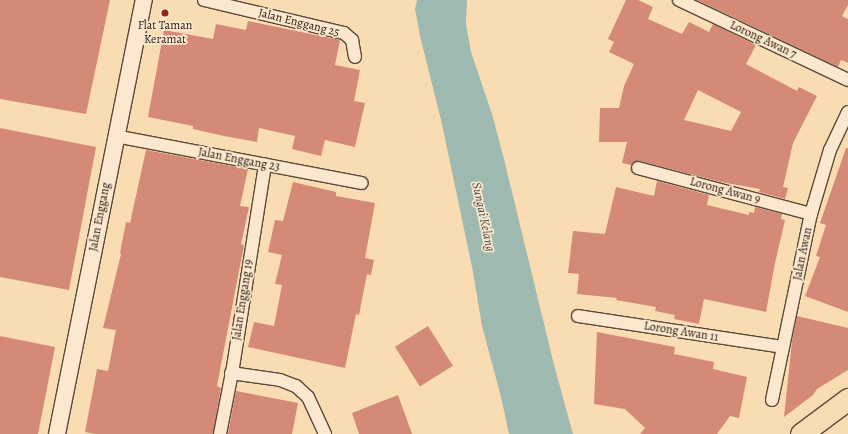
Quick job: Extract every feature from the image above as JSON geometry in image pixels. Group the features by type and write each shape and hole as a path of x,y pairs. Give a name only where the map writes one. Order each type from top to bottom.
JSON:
{"highway":[{"path":"801,434 848,399"}],"main road":[{"name":"Jalan Enggang","path":"57,434 115,136 144,0"}],"street":[{"name":"Jalan Enggang 25","path":"204,0 344,33 352,40 354,57"},
{"name":"Lorong Awan 7","path":"679,0 848,80"},
{"name":"Jalan Awan","path":"772,400 811,214 830,150 848,112"},
{"name":"Jalan Enggang 23","path":"115,136 362,184"},
{"name":"Jalan Enggang 19","path":"220,434 265,165"},
{"name":"Lorong Awan 9","path":"638,168 811,214"},
{"name":"Lorong Awan 11","path":"578,316 783,347"},
{"path":"231,373 280,380 296,386 308,397 325,434"}],"water":[{"name":"Sungai Kelang","path":"417,0 467,0 466,24 471,52 492,114 554,365 573,434 509,434 501,397 482,326 473,272 442,124 420,36 415,9"}],"building":[{"path":"0,0 110,0 86,114 0,99"},
{"path":"626,0 638,0 653,7 648,19 682,34 689,22 709,32 713,24 756,45 746,64 797,91 799,87 817,96 793,143 783,187 788,188 785,199 759,192 760,189 721,182 640,161 636,161 631,165 622,163 627,142 599,142 600,108 619,108 624,86 634,64 609,52 614,42 608,39","holes":["698,90 741,112 731,131 684,120"]},
{"path":"697,0 848,0 848,5 842,16 848,19 848,63 841,60 838,67"},
{"path":"248,21 340,40 335,65 360,70 354,101 365,103 355,147 325,140 321,156 292,149 295,136 259,128 257,142 193,129 193,126 148,117 164,30 213,39 216,24 246,30"},
{"path":"0,128 96,147 69,290 0,277"},
{"path":"846,148 848,148 848,312 805,296 820,257 816,256 826,225 820,223"},
{"path":"146,150 248,169 240,206 249,207 241,244 244,245 217,386 221,388 213,434 96,434 85,432 97,369 108,371 116,330 103,328 121,254 126,222 130,223"},
{"path":"657,181 709,195 707,205 749,215 749,212 754,213 755,207 782,214 781,219 785,220 766,312 704,299 699,324 674,319 675,315 655,311 656,307 616,300 617,298 577,294 579,274 568,273 573,231 605,234 616,187 654,196"},
{"path":"293,182 336,192 336,196 375,203 365,258 374,260 371,275 367,274 359,315 356,314 345,368 248,347 254,322 274,326 282,285 275,284 282,255 268,252 275,220 283,221"},
{"path":"797,316 848,328 848,370 817,389 813,395 784,417 792,341"},
{"path":"428,326 453,366 420,387 395,347"},
{"path":"597,332 675,347 674,354 714,362 713,369 747,377 739,418 730,416 717,434 640,434 645,428 625,409 594,404"},
{"path":"0,336 55,347 38,434 0,434"},
{"path":"236,391 298,403 292,434 228,434"},
{"path":"398,395 412,434 359,434 352,413"}],"place":[{"name":"Flat Taman Keramat","path":"165,13"}]}
